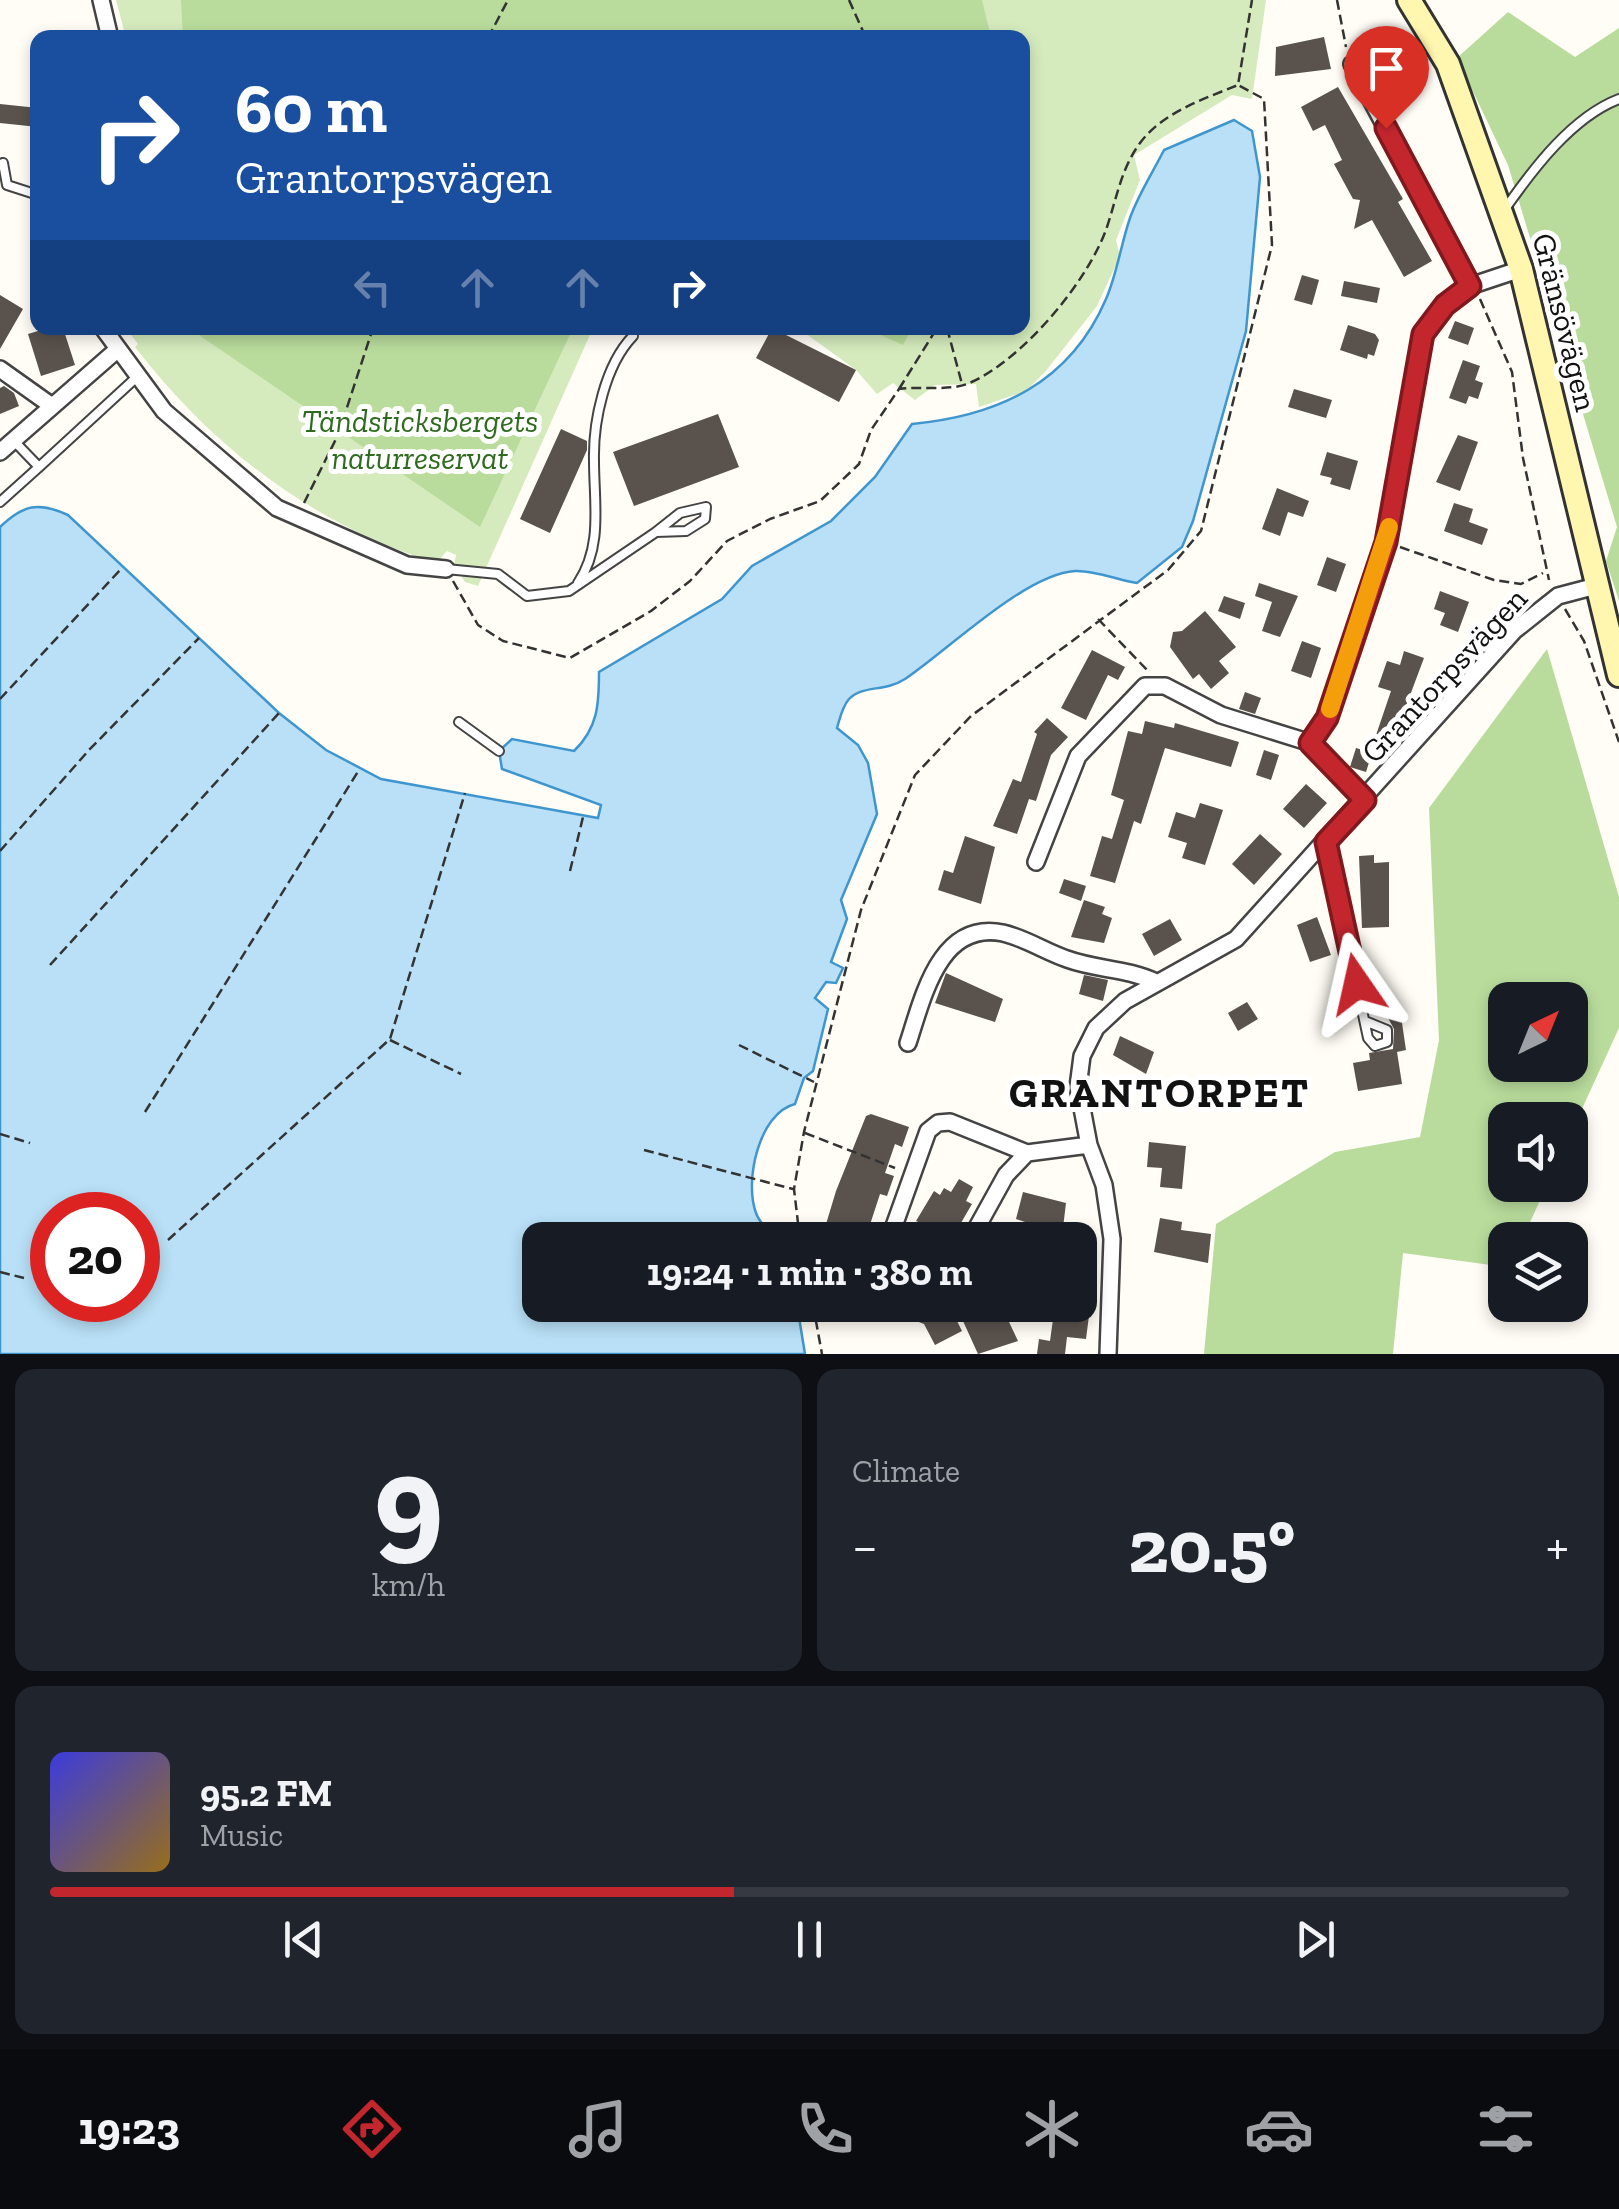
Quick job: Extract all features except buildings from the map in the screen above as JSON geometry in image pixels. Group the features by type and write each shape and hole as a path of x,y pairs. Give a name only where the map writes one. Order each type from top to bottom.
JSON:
{"street":[{"path":"101,0 108,30"},
{"name":"Gränsövägen","path":"1409,0 1448,64 1521,269 1619,674"},
{"path":"1352,64 1470,286"},
{"path":"1310,743 1327,718 1386,542 1423,334 1445,305 1470,286 1521,269"},
{"path":"108,335 164,411 277,508 407,564 446,569"},
{"path":"0,452 118,349"},
{"path":"0,369 52,406"},
{"name":"Grantorpsvägen","path":"1108,1354 1112,1240 1104,1185 1089,1144 1078,1087 1082,1056 1096,1028 1125,1001 1236,938 1514,631 1558,596 1596,586"},
{"path":"1036,862 1078,756 1130,696 1150,686 1165,686 1221,715 1310,743 1365,800"},
{"path":"908,1043 931,972 960,941 986,931 1007,934 1070,960 1133,971 1156,982"},
{"path":"894,1222 928,1131 938,1123 950,1122 1026,1153 1089,1144"},
{"path":"980,1222 1006,1174 1026,1153"}],"lane":[{"path":"1503,213 1527,178 1561,142 1604,105 1619,99"},
{"path":"3,163 8,185 30,192"},
{"path":"575,587 597,531 593,458 604,392 621,348 633,336"},
{"path":"0,502 138,375"},
{"path":"13,440 39,466"},
{"path":"446,569 498,574 527,596 575,587 680,513 706,507 706,518 686,531 656,532"},
{"path":"460,722 499,751"},
{"path":"1326,842 1366,1021"}],"path":[{"path":"492,30 508,0"},
{"path":"849,0 862,30"},
{"path":"1238,85 1252,0"},
{"path":"1337,0 1340,31 1352,64"},
{"path":"798,1222 794,1190 804,1132 861,910 916,776 971,716 1097,618 1168,570 1201,531 1272,245 1264,98 1238,85 1185,106 1142,140 1118,182 1106,230 1072,287 1041,328 998,366 963,386 926,384 898,389"},
{"path":"1470,286 1484,302 1512,372 1544,573 1584,642 1619,742"},
{"path":"297,517 338,435 370,335"},
{"path":"446,569 478,625 504,641 570,658 650,611 690,581 727,541 770,518 820,502 859,464 871,430 932,335"},
{"path":"949,335 963,386"},
{"path":"1386,542 1494,580 1521,584 1544,573"},
{"path":"0,699 122,568"},
{"path":"1097,618 1148,671 1150,686"},
{"path":"0,850 88,750 199,638"},
{"path":"50,965 279,713"},
{"path":"145,1112 359,770"},
{"path":"168,1240 390,1040 465,793"},
{"path":"570,870 584,817"},
{"path":"390,1040 461,1074"},
{"path":"739,1045 817,1083"},
{"path":"804,1132 912,1172"},
{"path":"0,1134 30,1143"},
{"path":"644,1150 794,1190"},
{"path":"0,1272 24,1278"},
{"path":"816,1322 822,1354"}],"green space":[{"path":"116,0 1266,0 1252,99 1232,95 1134,155 1140,180 1116,240 1120,256 1097,306 1026,391 979,407 976,384 935,385 915,400 893,383 877,394 856,370 808,335 1030,335 1030,30 124,30"},
{"path":"181,0 982,0 989,30 183,30"},
{"path":"1508,12 1575,57 1619,28 1619,601 1606,561 1617,527 1508,165 1457,58"},
{"name":"Tändsticksbergets naturreservat","path":"131,335 590,335 478,586 465,582 454,565 456,555 447,551 436,563 391,547 348,527 269,479 198,418 135,347 138,344"},
{"path":"199,335 570,335 480,527"},
{"path":"881,335 908,335 903,345"},
{"path":"1547,649 1619,897 1619,1028 1585,1102 1488,1102 1488,1202 1539,1202 1530,1222 1488,1222 1488,1265 1403,1253 1393,1354 1204,1354 1216,1224 1335,1152 1420,1137 1439,1040 1429,808"}],"water":[{"path":"1234,120 1252,131 1260,177 1246,331 1193,521 1182,547 1137,583 1075,571 1033,585 905,679 849,699 837,728 858,745 868,763 877,814 841,900 847,919 831,962 843,968 836,983 826,982 815,998 828,1009 813,1071 804,1078 795,1104 772,1120 758,1150 752,1184 761,1222 522,1222 522,1322 800,1322 805,1354 0,1354 0,527 31,508 48,508 68,515 279,713 326,750 381,779 598,818 601,805 502,769 499,751 512,739 574,751 596,715 599,672 722,599 752,566 831,521 875,477 912,424 974,413 1002,403 1051,373 1073,353 1106,299 1133,209 1164,150"}],"slow traffic":[{"path":"1330,709 1389,527"}],"district":[{"name":"GRANTORPET","path":"1160,1092"}],"route":[{"path":"1357,984 1326,842 1365,800 1310,743 1327,718 1386,542 1423,334 1445,305 1470,286 1386,128"}]}
